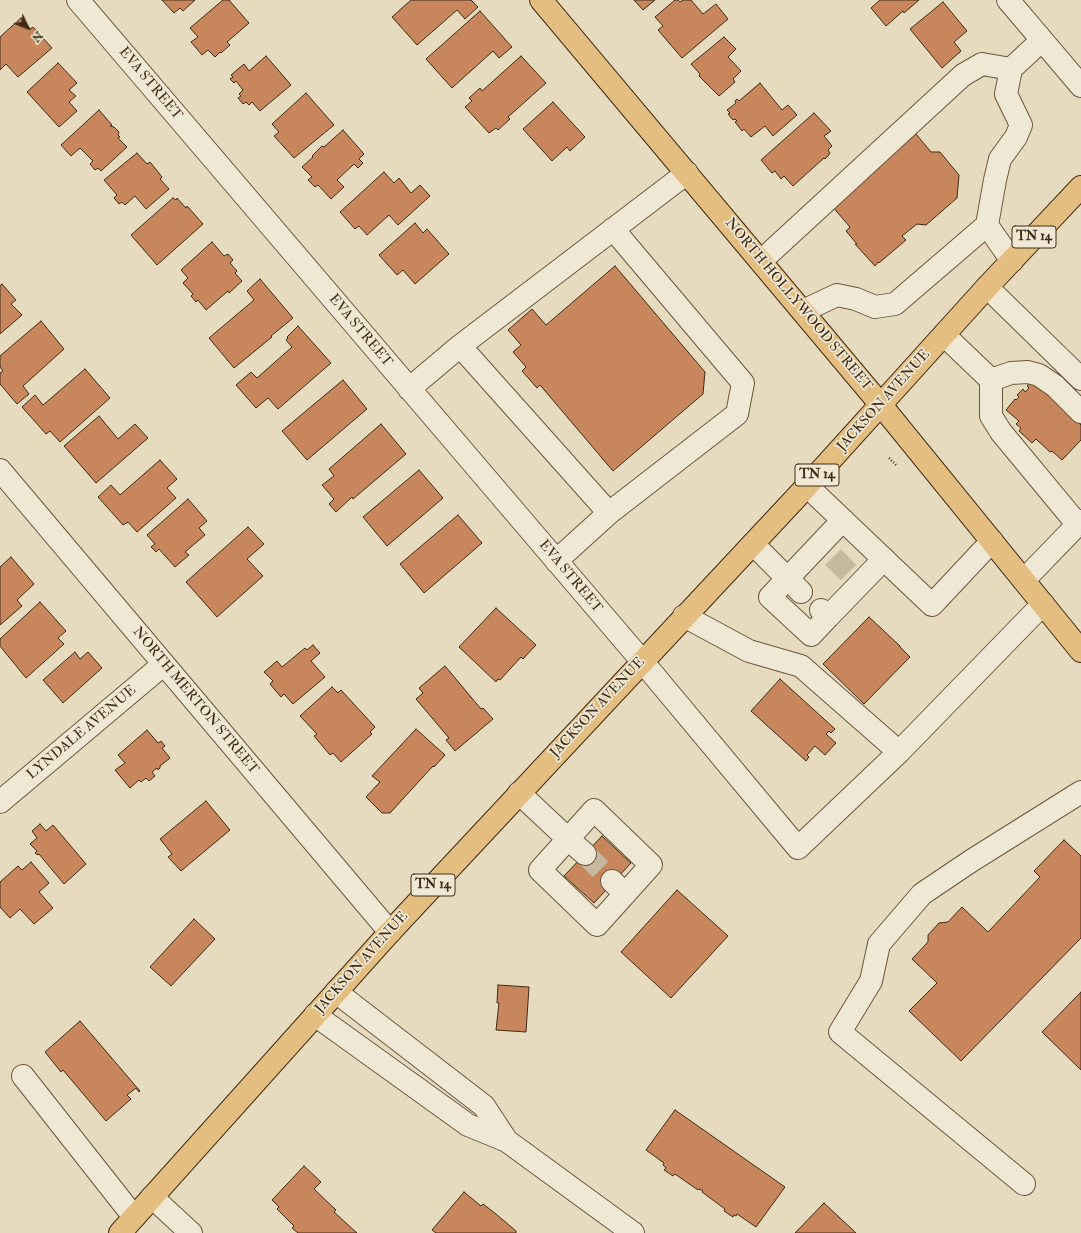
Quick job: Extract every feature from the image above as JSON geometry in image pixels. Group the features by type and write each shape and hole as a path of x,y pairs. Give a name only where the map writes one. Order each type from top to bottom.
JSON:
{"main road":[{"name":"NORTH HOLLYWOOD STREET","path":"541,0 803,311 1081,650"},
{"name":"JACKSON AVENUE","path":"127,1225 390,932 807,486 987,287 1081,187"}],"street":[{"name":"EVA STREET","path":"78,0 642,662 798,848 899,752"},
{"path":"1008,0 1081,86"},
{"path":"803,311 837,295 856,299 875,307 894,304 987,225 1000,159 1016,137 1021,125 1006,94 1011,69 1042,40"},
{"path":"761,262 963,75 982,64 1011,69"},
{"path":"409,389 460,346 687,173"},
{"path":"987,225 1012,261"},
{"path":"556,561 609,513 737,414 743,383 613,229"},
{"path":"987,287 1081,379"},
{"path":"944,335 991,380 991,416 1001,432 1079,523 1024,580"},
{"path":"460,346 609,513"},
{"path":"991,380 1011,373 1028,372 1039,375 1055,386 1081,412"},
{"name":"NORTH MERTON STREET","path":"0,470 390,932"},
{"path":"807,486 932,605 992,541"},
{"path":"843,520 826,551 795,585 770,597 811,635 825,614 857,580 884,560"},
{"path":"753,544 795,585"},
{"path":"684,616 749,651 801,666 899,752 1043,604"},
{"name":"LYNDALE AVENUE","path":"0,802 164,664"},
{"path":"1024,1184 840,1032 870,982 879,944 922,894 971,861 1081,792"},
{"path":"519,793 585,854"},
{"path":"594,810 651,865 619,888 596,925 540,870 568,839 594,810"},
{"path":"336,992 484,1106 507,1141"},
{"path":"315,1014 468,1125 507,1141 634,1233"},
{"path":"23,1076 127,1225"},
{"path":"152,1198 191,1233"}],"building":[{"path":"162,0 195,0 183,11 180,8 174,13"},
{"path":"223,0 229,0 249,23 227,42 230,45 221,53 220,52 215,57 208,50 202,55 191,42 198,37 190,28"},
{"path":"411,0 471,0 478,7 465,19 457,10 417,45 392,17"},
{"path":"634,0 655,0 643,10"},
{"path":"675,0 680,2 683,0 691,0 703,14 716,4 728,19 682,58 658,30 663,26 655,17"},
{"path":"880,0 919,0 904,13 903,11 886,26 871,8"},
{"path":"943,2 967,31 954,42 961,51 942,68 910,29"},
{"path":"480,11 512,47 499,58 493,51 452,88 426,59"},
{"path":"21,18 30,29 33,27 52,48 18,77 6,64 0,70 0,37"},
{"path":"724,37 736,49 728,57 741,71 733,79 735,82 719,96 699,76 700,74 691,64"},
{"path":"266,56 291,85 260,111 252,102 249,105 246,102 243,104 238,98 241,96 239,94 243,90 236,81 234,83 230,79 233,77 231,75 244,64 249,71"},
{"path":"521,56 546,83 508,117 510,119 498,130 496,128 489,133 465,107 472,101 469,98 480,88 482,91"},
{"path":"58,63 77,83 69,90 76,96 69,102 77,111 59,127 27,92"},
{"path":"760,83 782,110 788,105 797,115 773,136 765,126 751,137 744,129 742,131 735,122 737,121 735,119 733,120 728,114 730,113 727,110 736,103 735,101 737,99 739,101"},
{"path":"306,93 334,125 294,158 274,136 279,132 272,124"},
{"path":"553,102 585,137 570,151 567,147 552,161 523,129"},
{"path":"99,110 112,125 110,126 114,127 119,132 118,135 120,137 118,138 127,147 101,171 98,168 95,170 90,164 93,161 80,148 71,156 61,145"},
{"path":"814,113 831,131 824,136 832,146 828,150 830,153 793,186 784,176 781,179 775,171 772,173 761,160"},
{"path":"343,130 364,154 359,159 363,163 358,168 354,164 337,180 344,187 331,199 318,185 315,187 308,180 312,177 302,167 322,146 324,147"},
{"path":"916,134 931,152 940,152 959,175 957,198 926,225 917,224 902,236 906,240 875,266 855,244 857,244 846,231 850,227 832,206"},
{"path":"137,153 147,164 150,162 162,177 160,179 169,189 146,209 135,196 125,205 122,202 119,204 114,198 117,195 104,180"},
{"path":"384,172 394,183 399,178 411,193 420,185 430,196 398,225 389,215 367,235 359,226 355,229 340,212"},
{"path":"173,198 176,200 177,198 186,208 187,206 203,224 157,265 131,235"},
{"path":"415,223 423,233 427,229 449,254 415,284 403,270 397,275 379,255"},
{"path":"212,242 224,256 228,254 233,260 230,263 237,271 235,273 242,281 206,310 198,300 196,302 191,296 193,294 183,283 188,278 181,270"},
{"path":"615,266 705,372 703,394 613,471 540,385 537,388 522,371 526,367 513,352 521,345 508,330 532,309 546,325"},
{"path":"260,279 293,318 234,368 209,338 254,300 247,291"},
{"path":"2,284 16,300 11,304 22,315 0,334 0,286"},
{"path":"41,321 64,349 23,386 29,394 17,404 0,384 0,373 3,371 0,367 0,356"},
{"path":"298,326 331,363 278,409 268,398 256,408 236,385 251,372 257,378 292,347 286,340"},
{"path":"85,369 110,398 60,442 50,431 46,434 22,407 35,395 43,405"},
{"path":"343,380 367,409 307,460 282,431"},
{"path":"1032,380 1080,421 1081,440 1062,460 1052,451 1050,452 1036,439 1032,443 1019,431 1021,428 1016,424 1019,421 1006,410 1015,399 1016,400 1019,397 1017,395 1023,389 1025,392 1029,388 1027,386"},
{"path":"99,416 118,439 135,424 148,438 96,483 64,446"},
{"path":"381,424 406,454 353,499 352,497 336,512 329,504 334,499 322,485 334,476 329,469"},
{"path":"160,460 177,479 167,488 176,498 137,532 128,522 123,525 98,497 111,485 120,495"},
{"path":"419,470 443,498 387,546 363,517"},
{"path":"188,499 207,521 199,528 205,535 185,552 189,555 175,567 159,549 156,552 151,547 155,544 147,535"},
{"path":"458,515 482,543 424,593 400,564"},
{"path":"248,527 264,544 247,559 263,576 217,617 186,582"},
{"path":"11,557 34,584 17,600 22,606 0,625 0,567"},
{"path":"40,602 66,631 58,638 64,644 26,678 0,646 0,639"},
{"path":"496,608 536,645 523,659 521,657 500,680 498,679 496,682 459,647"},
{"path":"869,617 910,657 864,704 823,664"},
{"path":"313,645 320,653 311,661 325,677 293,704 284,694 281,697 270,684 273,681 264,672 277,661 282,667 305,648 307,650"},
{"path":"75,652 80,659 88,652 102,668 63,703 43,680"},
{"path":"445,666 481,709 483,708 493,719 455,751 446,740 449,738 416,699 423,693 419,688"},
{"path":"780,679 835,729 831,733 829,731 826,734 836,743 825,755 815,746 807,755 809,757 806,761 751,711"},
{"path":"332,687 338,693 341,690 375,727 370,732 372,734 341,762 333,753 330,755 314,736 317,734 300,716"},
{"path":"416,729 445,755 390,813 382,813 366,797 380,782 372,776"},
{"path":"147,730 158,743 161,741 165,746 162,748 170,758 160,766 158,770 157,768 152,772 155,776 149,781 146,778 141,782 139,780 130,788 115,770 125,763 118,755"},
{"path":"206,801 230,830 181,871 168,857 172,854 160,839"},
{"path":"40,824 46,831 53,825 86,864 64,884 39,854 38,855 35,853 37,851 30,844 37,838 32,831"},
{"path":"602,836 631,863 594,903 564,876"},
{"path":"1064,840 1081,856 1081,938 961,1061 909,1011 937,983 912,959 928,942 928,935 939,923 948,922 962,907 988,932 1040,877 1034,871"},
{"path":"31,862 49,883 39,892 53,908 34,924 20,909 10,918 0,907 0,882 18,866 22,870"},
{"path":"677,890 728,936 671,998 621,952"},
{"path":"194,919 215,939 171,986 150,967"},
{"path":"498,985 529,987 526,1032 496,1030 499,1003 497,1003"},
{"path":"1081,992 1081,1070 1042,1032"},
{"path":"80,1021 140,1091 139,1092 136,1088 127,1095 131,1099 106,1121 63,1070 61,1072 45,1052"},
{"path":"675,1110 785,1187 756,1227 737,1214 733,1217 724,1211 725,1209 702,1192 703,1191 698,1190 675,1174 673,1176 664,1170 666,1168 663,1165 664,1163 646,1150"},
{"path":"304,1166 321,1182 314,1189 336,1210 334,1212 357,1233 298,1233 292,1228 294,1226 277,1209 279,1207 272,1200"},
{"path":"464,1192 481,1206 483,1204 496,1214 516,1231 516,1233 436,1233 432,1230"},
{"path":"824,1203 856,1233 795,1233"}],"tunnel":[{"path":"833,557 853,577"},
{"path":"585,854 612,881"}]}
